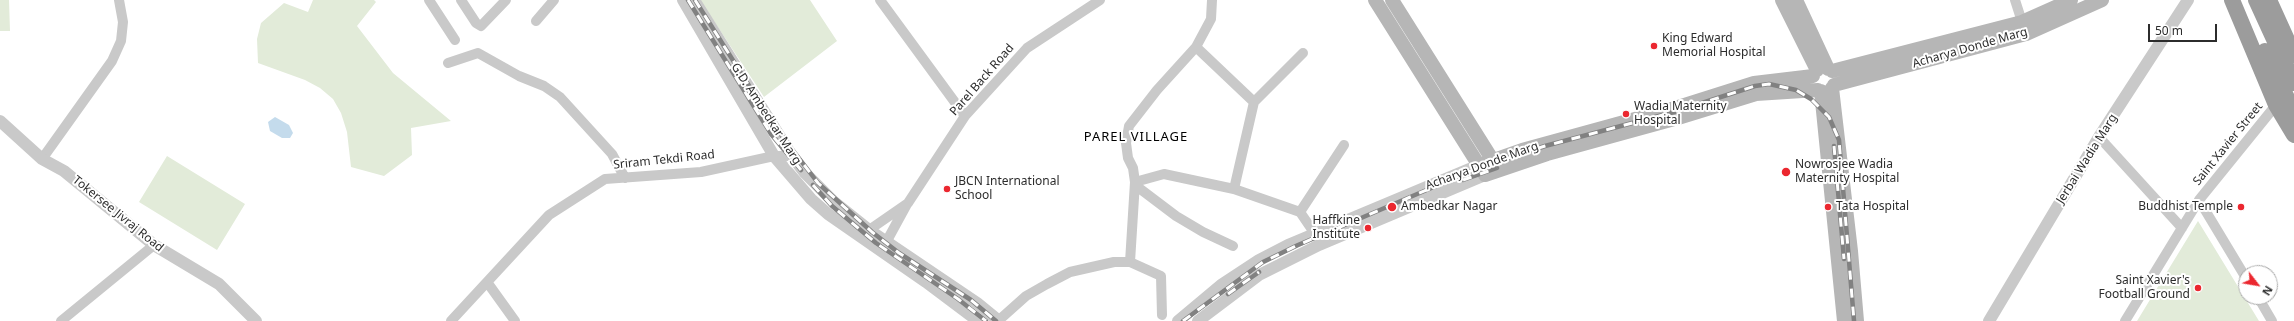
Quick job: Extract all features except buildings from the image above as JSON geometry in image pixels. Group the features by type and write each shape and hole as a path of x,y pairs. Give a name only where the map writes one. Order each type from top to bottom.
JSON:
{"highway":[{"path":"2232,0 2276,105 2294,135"},
{"path":"2243,0 2294,113"},
{"path":"2256,0 2294,83"},
{"path":"2269,0 2294,55"}],"main road":[{"path":"1375,0 1482,170"},
{"path":"1392,0 1496,165"},
{"name":"Acharya Donde Marg","path":"2024,28 2071,0"},
{"name":"Acharya Donde Marg","path":"1482,170 1496,165 1547,154 1755,88 1824,80 2024,28 2102,0"},
{"path":"1788,1 1824,80 1847,284 1857,321"},
{"path":"1844,321 1847,284"}],"street":[{"path":"42,159 112,61 121,41 123,22 119,0"},
{"path":"429,0 455,40"},
{"path":"461,0 476,23 481,26 506,0"},
{"path":"536,21 554,0"},
{"path":"683,0 774,156 816,204 999,321 1026,296 1070,272 1114,262 1130,262 1161,276 1162,315"},
{"name":"G.D. Ambedkar Marg","path":"694,0 792,156 834,202 869,230 884,247"},
{"path":"880,0 966,116"},
{"name":"Parel Back Road","path":"869,230 908,203 966,116 1027,48 1100,0"},
{"path":"1130,262 1135,184 1127,151 1129,126 1157,90 1196,47 1211,19 1212,0"},
{"path":"2014,0 2024,28"},
{"name":"Jerbai Wadia Marg","path":"1989,321 2099,137 2188,0"},
{"path":"1196,47 1254,102"},
{"path":"448,63 478,53 519,76 544,86 560,97 612,154 625,178"},
{"path":"1234,189 1254,102 1303,53"},
{"name":"Saint Xavier Street","path":"2125,321 2199,200 2276,105"},
{"name":"Tokersee Jivraj Road","path":"0,121 42,159 64,170 154,245 219,284 256,321"},
{"path":"2099,137 2182,228"},
{"path":"1300,212 1344,146"},
{"name":"Sriram Tekdi Road","path":"451,321 549,215 604,179 701,172 774,156 792,156"},
{"name":"Acharya Donde Marg","path":"1198,321 1259,275 1342,229 1482,170"},
{"path":"1135,184 1164,174 1234,189 1300,212 1315,234"},
{"path":"1135,184 1176,216 1203,232 1233,246"},
{"path":"2199,200 2238,265"},
{"path":"884,247 908,203"},
{"name":"Acharya Donde Marg","path":"1180,321 1221,285 1259,260 1315,234 1342,229"},
{"path":"61,321 154,245"},
{"path":"929,276 978,321"},
{"path":"487,282 515,321"},
{"path":"2263,305 2272,321"}],"green space":[{"path":"0,0 9,0 10,31 0,31"},
{"path":"313,0 374,0 376,2 357,26 393,73 451,121 411,128 412,155 384,176 351,167 347,132 341,113 333,99 320,88 305,80 258,63 257,39 261,23 284,3 308,12"},
{"path":"700,0 810,0 837,41 764,97"},
{"path":"167,156 245,204 217,250 139,202"},
{"name":"Saint Xavier's Football Ground","path":"2198,221 2238,287 2238,305 2249,305 2259,321 2137,321"}],"water":[{"path":"275,117 289,125 293,133 290,138 282,138 270,131 268,122"}],"railway":[{"path":"688,0 771,134 801,170"},
{"path":"695,0 775,127 818,183 872,232 899,253 971,300 996,321"},
{"path":"1183,321 1263,262 1298,245 1478,168 1545,146 1674,112 1755,86 1769,84 1796,90 1811,99 1829,117 1839,140 1854,321"},
{"path":"1834,146 1844,259"},
{"path":"1463,180 1497,168"},
{"path":"813,185 832,206 876,243 958,299 986,321"},
{"path":"1228,294 1259,272"}],"place":[{"name":"King Edward Memorial Hospital","path":"1654,46"},
{"name":"Wadia Maternity Hospital","path":"1626,114"},
{"name":"Nowrosjee Wadia Maternity Hospital","path":"1786,172"},
{"name":"JBCN International School","path":"947,189"},
{"name":"Ambedkar Nagar","path":"1392,207"},
{"name":"Tata Hospital","path":"1828,207"},
{"name":"Buddhist Temple","path":"2241,207"},
{"name":"Haffkine Institute","path":"1368,228"},
{"name":"Saint Xavier's Football Ground","path":"2198,288"}],"district":[{"name":"PAREL VILLAGE","path":"1136,137"}]}
